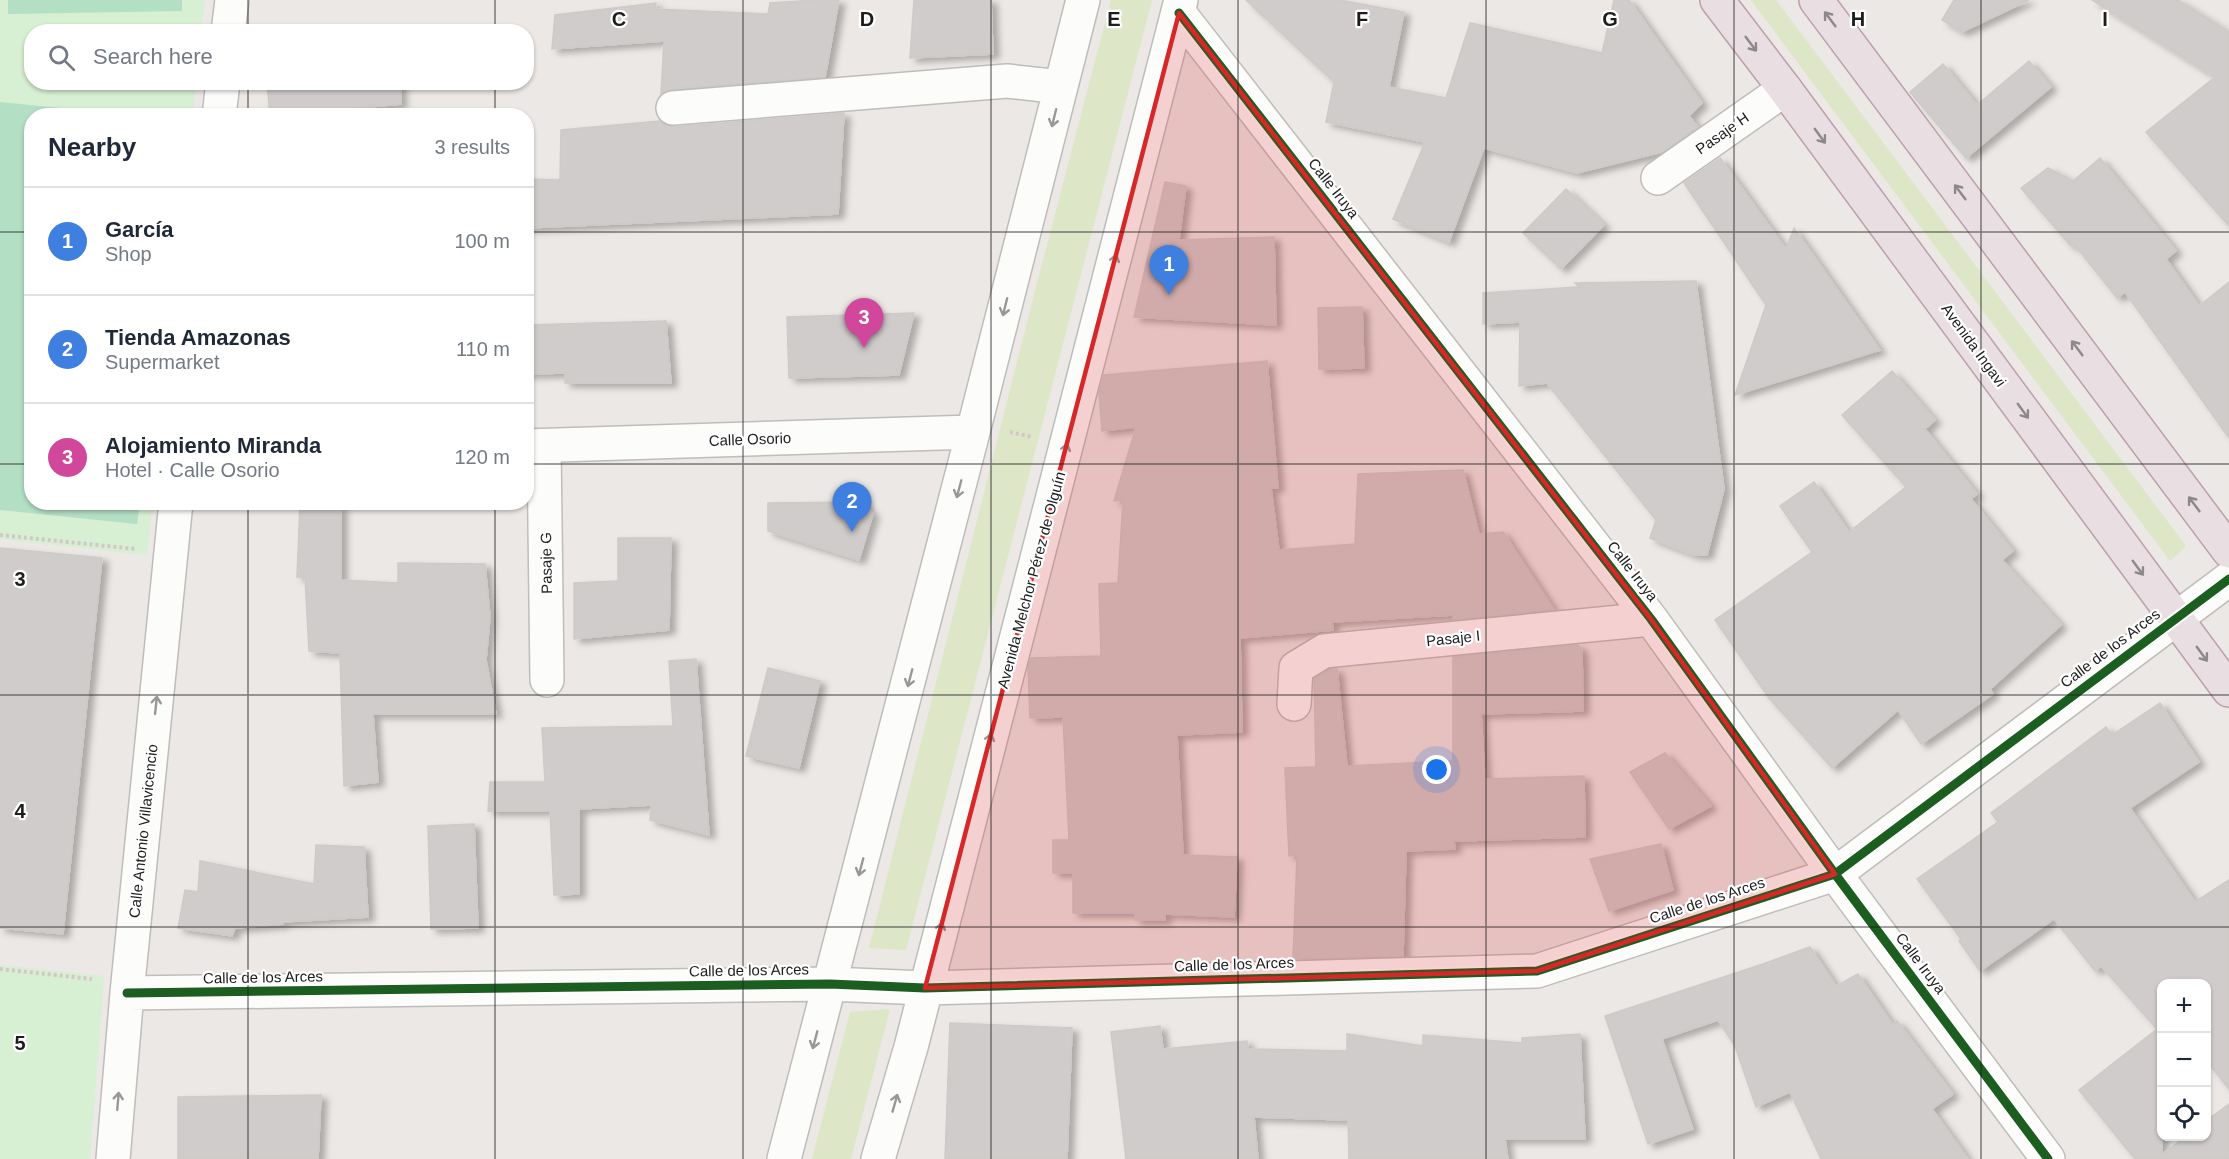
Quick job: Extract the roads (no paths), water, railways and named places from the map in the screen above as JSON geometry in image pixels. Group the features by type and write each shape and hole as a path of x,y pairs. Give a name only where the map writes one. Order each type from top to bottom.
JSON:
{"highway":[{"name":"Avenida Ingavi","path":"1717,0 1785,88 2229,690"},
{"path":"1816,0 2229,551"}],"street":[{"path":"229,24 232,0"},
{"path":"784,1159 830,984 987,431 1061,87 1083,0"},
{"name":"Calle Iruya","path":"1180,6 1651,619 1835,874 2048,1159"},
{"name":"Avenida Melchor Pérez de Olguín","path":"879,1159 911,1047 1180,6"},
{"path":"674,108 1007,81 1061,87"},
{"name":"Pasaje H","path":"1658,178 1785,88"},
{"path":"220,108 222,90"},
{"name":"Calle Osorio","path":"535,446 987,431"},
{"name":"Pasaje G","path":"535,446 547,680"},
{"name":"Calle Antonio Villavicencio","path":"113,1159 127,993 175,510"},
{"name":"Calle de los Arces","path":"127,993 830,984 925,988 1537,971 1835,874 2229,579"},
{"name":"Pasaje I","path":"1294,704 1296,668 1324,651 1651,619"}],"place":[{"name":"García","path":"1169,295"},
{"name":"Alojamiento Miranda","path":"864,348"},
{"name":"Tienda Amazonas","path":"852,532"}]}
